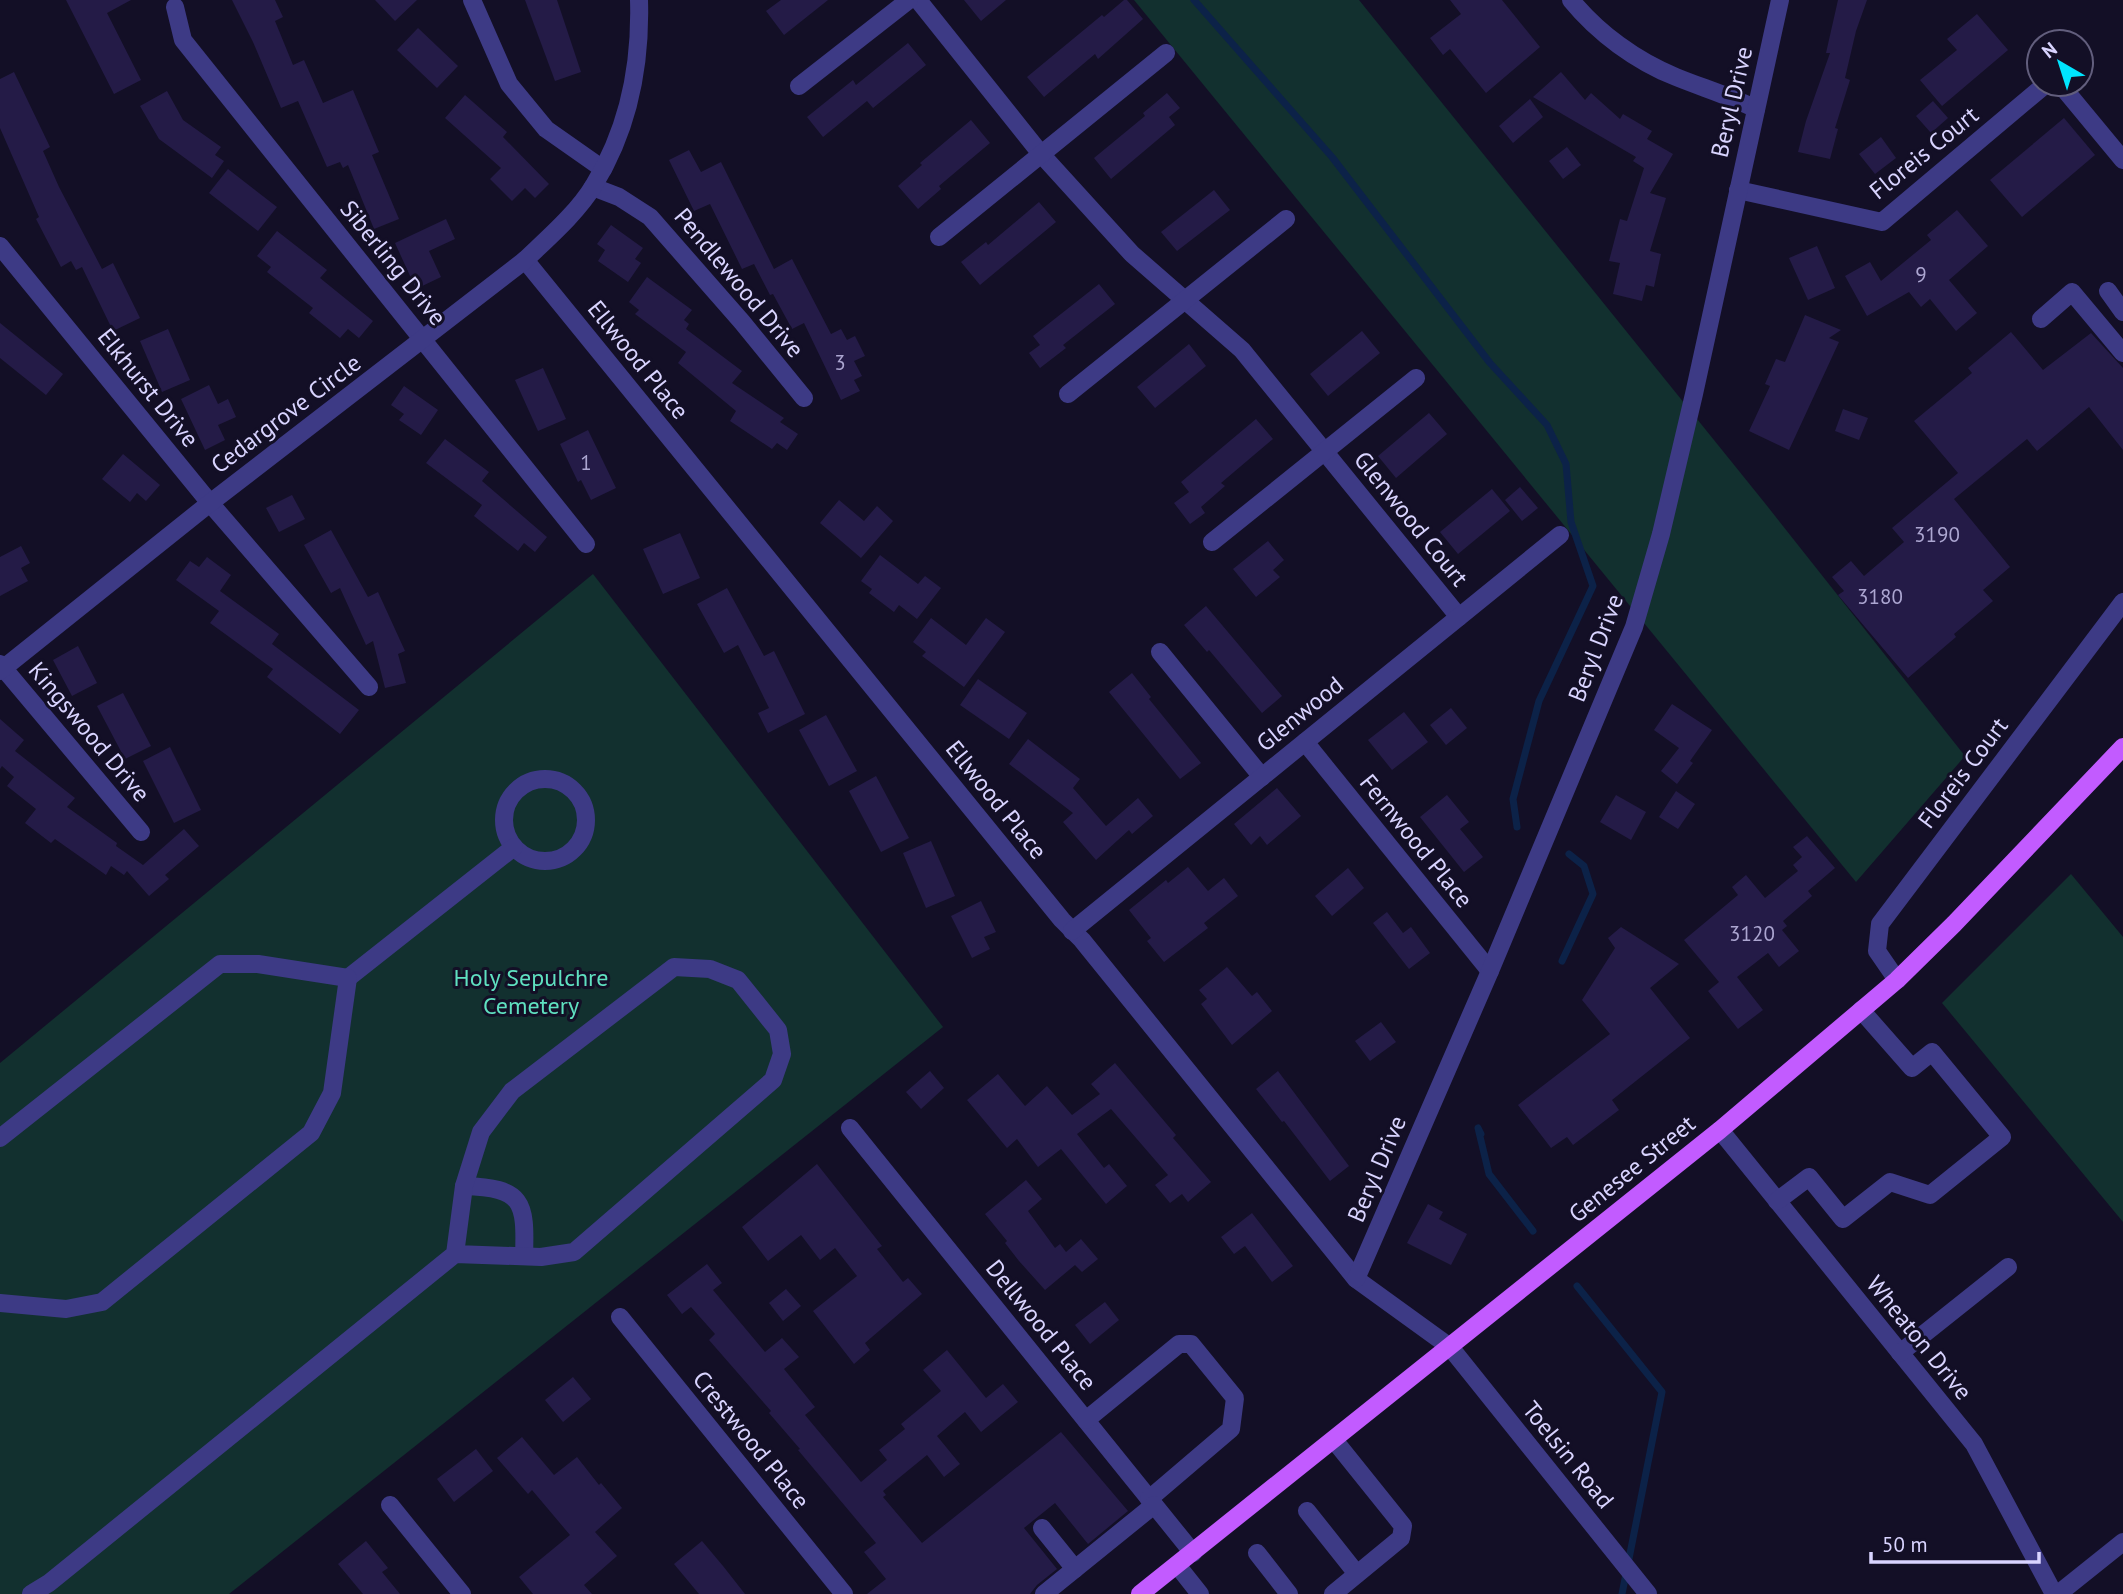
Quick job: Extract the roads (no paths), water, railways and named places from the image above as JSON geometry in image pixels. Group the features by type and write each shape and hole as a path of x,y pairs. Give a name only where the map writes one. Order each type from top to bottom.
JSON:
{"main road":[{"name":"Genesee Street","path":"1140,1594 1720,1129 1897,980 2123,747"}],"street":[{"path":"472,0 509,84 546,130 603,169 630,104 637,69 639,0"},
{"path":"799,86 909,0"},
{"name":"Glenwood Court","path":"918,0 1041,153 1132,254 1242,350 1459,617"},
{"path":"1571,0 1613,40 1637,57 1674,76 1729,95 1756,109"},
{"name":"Beryl Drive","path":"1356,1279 1490,971 1634,627 1661,534 1780,0"},
{"name":"Siberling Drive","path":"175,7 183,40 586,544"},
{"path":"939,237 1166,53"},
{"name":"Floreis Court","path":"1738,190 1882,222 2029,98"},
{"path":"2072,98 2123,160"},
{"name":"Cedargrove Circle","path":"1,668 209,503 525,260 550,237 593,187 603,169"},
{"name":"Pendlewood Drive","path":"593,187 619,197 650,217 804,398"},
{"path":"1068,394 1286,219"},
{"name":"Elkhurst Drive","path":"0,246 209,503 369,687"},
{"name":"Ellwood Place","path":"525,260 1356,1279 1450,1347"},
{"path":"2108,291 2123,312"},
{"path":"2041,320 2072,292 2123,353"},
{"name":"Glenwood Court","path":"1212,542 1416,378"},
{"name":"Glenwood","path":"1072,931 1560,535"},
{"name":"Floreis Court","path":"1897,980 1877,951 1880,924 2123,602"},
{"path":"1160,652 1262,777"},
{"name":"Kingswood Drive","path":"1,668 141,832"},
{"name":"Fernwood Place","path":"1305,742 1490,971"},
{"path":"546,778 560,780 577,792 584,805 586,826 582,840 572,851 560,858 541,861 527,857 514,847 506,835 504,817 510,796 518,788 530,781 546,778"},
{"path":"0,1303 66,1309 102,1302 311,1133 332,1093 348,978 514,847"},
{"path":"0,1138 220,964 258,964 348,978"},
{"path":"31,1594 49,1583 455,1254 541,1257 575,1252 773,1080 782,1054 778,1030 738,980 710,969 674,967 512,1091 481,1132 464,1186 455,1254"},
{"path":"1777,1201 1809,1177 1843,1219 1890,1182 1930,1195 2002,1137 1932,1052 1912,1068 1861,1010"},
{"name":"Dellwood Place","path":"850,1128 1193,1553"},
{"name":"Wheaton Drive","path":"1720,1129 1974,1444 2056,1594"},
{"path":"464,1186 496,1187 517,1200 526,1220 524,1256"},
{"path":"1900,1353 2008,1267"},
{"name":"Crestwood Place","path":"620,1317 844,1594"},
{"path":"1044,1594 1152,1502 1231,1429 1235,1398 1191,1344 1179,1344 1086,1420"},
{"name":"Toelsin Road","path":"1450,1347 1648,1594"},
{"path":"1333,1594 1401,1538 1403,1526 1334,1440"},
{"path":"390,1505 461,1594"},
{"path":"1307,1511 1357,1574"},
{"path":"1042,1528 1075,1569"},
{"path":"2056,1594 2123,1542"},
{"path":"1257,1553 1289,1594"},
{"path":"1177,1565 1200,1594"}],"waterway":[{"path":"1194,0 1332,157 1490,363 1547,425 1566,464 1571,522 1593,586 1539,701 1513,799 1517,827"},
{"path":"1562,961 1593,894 1584,866 1569,854"},
{"path":"1481,1134 1478,1128 1489,1174 1533,1231"},
{"path":"1577,1286 1662,1392 1622,1594"}],"park label":[{"name":"Holy Sepulchre Cemetery","path":"531,992"}]}
